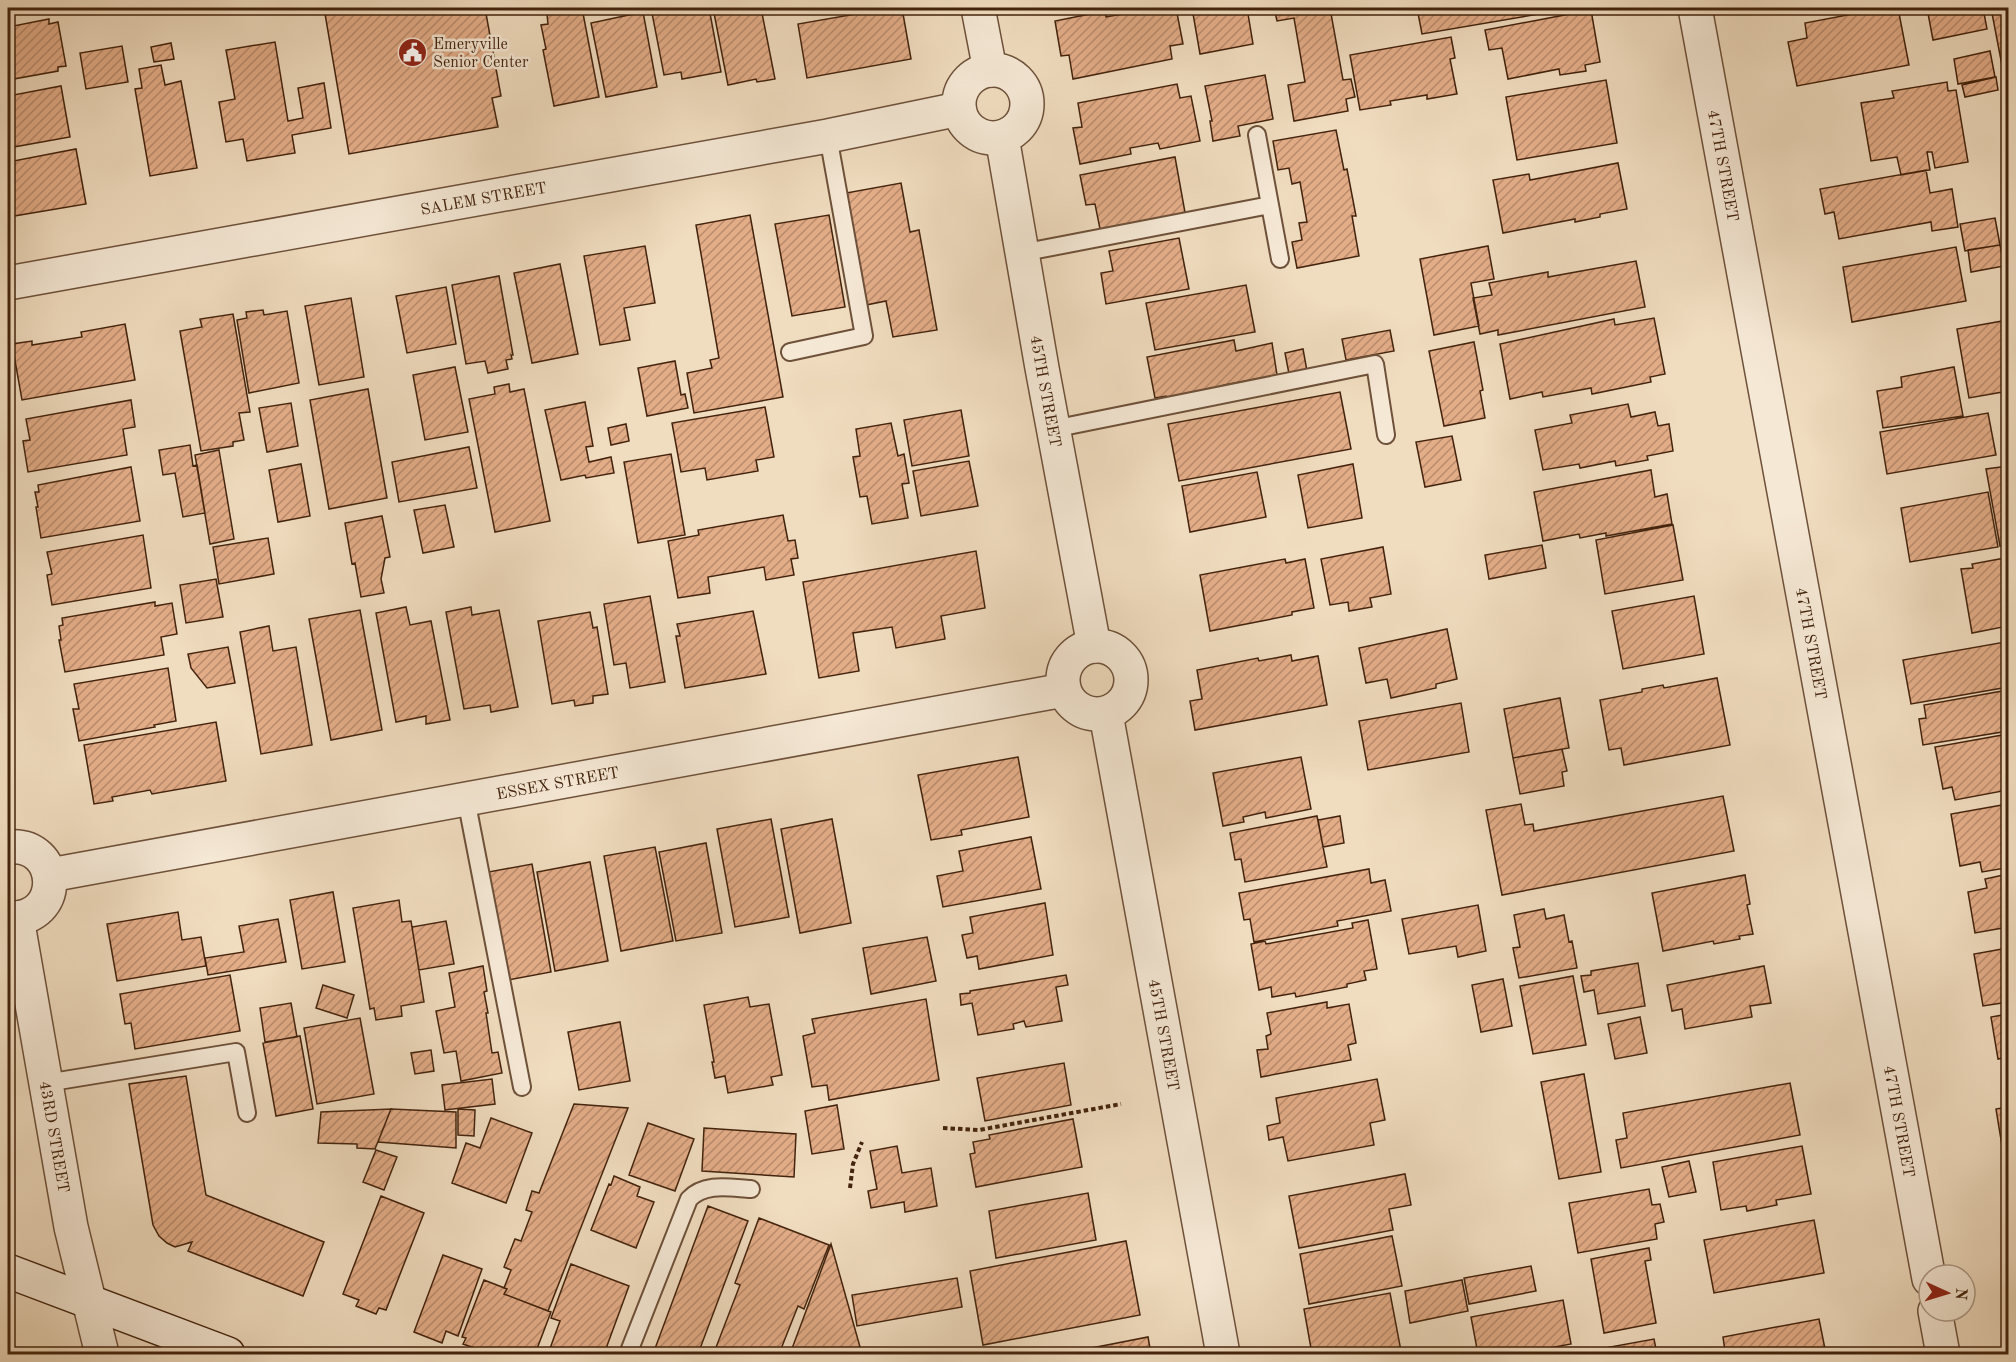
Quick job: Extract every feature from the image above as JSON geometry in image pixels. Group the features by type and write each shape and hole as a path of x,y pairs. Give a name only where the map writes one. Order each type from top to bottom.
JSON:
{"street":[{"path":"978,8 990,70"},
{"name":"47TH STREET","path":"1695,8 1926,1263"},
{"path":"990,70 1008,73 1016,78 1022,85 1027,102 1023,120 1010,134 992,139 974,133 962,118 959,109 962,87 979,72 990,70"},
{"name":"SALEM STREET","path":"8,283 828,136 959,109"},
{"name":"45TH STREET","path":"1002,137 1021,253 1094,645"},
{"path":"1094,645 1112,648 1119,653 1130,669 1130,687 1127,696 1115,710 1106,714 1092,714 1079,709 1064,690 1063,675 1073,655 1083,648 1094,645"},
{"name":"ESSEX STREET","path":"50,875 1064,690"},
{"name":"45TH STREET","path":"1106,714 1223,1354"},
{"path":"8,847 28,849 38,855 50,875 50,885 43,904 27,916 12,918"},
{"name":"43RD STREET","path":"12,918 46,1083 71,1227 102,1354"},
{"path":"8,1271 228,1354"},
{"path":"1937,1323 1943,1354"}],"lane":[{"path":"1257,135 1280,259"},
{"path":"790,352 864,336 828,136"},
{"path":"1021,253 1270,205"},
{"path":"1053,429 1374,364 1386,435"},
{"path":"466,799 522,1087"},
{"path":"46,1083 236,1052 247,1113"},
{"path":"628,1354 689,1199 694,1194 711,1187 751,1189"}],"path":[{"path":"943,1128 979,1130 1122,1104"},
{"path":"850,1188 853,1164 862,1142"}],"building":[{"name":"Emeryville Senior Center","path":"324,8 485,8 501,96 492,98 498,127 349,154"},
{"path":"582,8 599,97 554,106 543,50 546,49 541,25 548,24 547,14"},
{"path":"651,8 709,8 721,72 682,79 681,72 664,75"},
{"path":"713,8 761,8 775,79 757,82 756,79 728,85"},
{"path":"890,8 902,8 911,59 807,78 798,24"},
{"path":"1134,8 1176,8 1183,44 1170,46 1172,59 1073,79 1069,55 1061,56 1055,21 1105,11 1106,17 1135,12"},
{"path":"1192,8 1247,8 1253,44 1200,54"},
{"path":"1274,8 1330,8 1343,80 1351,79 1355,97 1346,99 1348,111 1294,121 1288,85 1305,82 1294,18 1277,21"},
{"path":"1417,8 1574,8 1422,34"},
{"path":"1884,8 1898,8 1909,65 1797,86 1788,42 1807,38 1805,23"},
{"path":"1927,8 1983,8 1987,29 1933,40"},
{"path":"1991,8 2008,8 2008,75 2004,76"},
{"path":"1591,10 1600,62 1585,65 1586,71 1560,75 1559,69 1508,79 1502,48 1489,50 1485,30"},
{"path":"643,12 657,87 606,97 591,23"},
{"path":"49,19 49,24 58,22 66,66 58,67 58,71 8,80 8,27"},
{"path":"1451,37 1455,58 1450,59 1457,94 1427,99 1427,95 1390,101 1391,105 1360,110 1350,55"},
{"path":"275,42 288,121 303,118 298,88 324,83 331,128 292,135 295,153 247,161 243,139 226,142 219,102 235,99 226,50"},
{"path":"171,43 174,59 154,62 151,47"},
{"path":"122,46 128,82 86,89 80,53"},
{"path":"1990,51 1995,77 1958,84 1954,59"},
{"path":"161,65 165,85 181,81 197,168 150,176 135,89 142,88 139,69"},
{"path":"1265,75 1273,119 1238,126 1240,136 1213,141 1210,121 1212,121 1205,86"},
{"path":"1996,77 1998,90 1965,97 1962,85"},
{"path":"1606,80 1617,143 1517,160 1506,97"},
{"path":"1947,82 1948,91 1956,90 1968,162 1935,168 1932,152 1927,152 1930,170 1901,175 1897,157 1871,161 1861,103 1894,98 1892,91"},
{"path":"1177,84 1180,98 1191,96 1200,141 1160,149 1158,143 1130,148 1131,154 1080,164 1073,128 1082,127 1078,103"},
{"path":"61,86 70,137 8,148 8,96"},
{"path":"1336,130 1344,170 1347,169 1356,216 1352,216 1359,256 1297,268 1292,242 1302,240 1299,223 1307,222 1300,182 1292,184 1289,168 1278,170 1273,141"},
{"path":"76,149 86,204 8,217 8,162"},
{"path":"1175,157 1186,218 1101,234 1095,204 1086,205 1080,175"},
{"path":"1618,163 1627,209 1575,222 1575,219 1503,233 1493,180 1529,174 1530,180"},
{"path":"1926,170 1930,193 1952,189 1958,227 1932,231 1931,222 1839,239 1834,212 1825,214 1820,189"},
{"path":"901,183 910,232 919,230 937,330 893,337 886,301 866,305 846,193"},
{"path":"750,215 783,397 694,413 687,373 712,368 710,360 719,358 696,225"},
{"path":"829,215 845,307 792,316 775,224"},
{"path":"1995,218 2000,245 1965,251 1960,224"},
{"path":"1179,238 1189,289 1106,304 1101,273 1113,271 1109,251"},
{"path":"2000,245 2004,266 1971,272 1968,250"},
{"path":"645,246 655,303 624,308 630,340 600,345 584,256"},
{"path":"1488,246 1494,279 1471,283 1479,326 1434,335 1420,259"},
{"path":"1956,247 1966,301 1852,322 1843,267"},
{"path":"1636,261 1645,307 1498,335 1498,330 1480,334 1473,298 1492,295 1489,283 1548,272 1548,277"},
{"path":"560,264 578,354 532,363 514,273"},
{"path":"499,276 513,355 511,355 512,359 506,360 508,369 488,373 485,361 466,364 452,285"},
{"path":"1246,285 1255,332 1155,350 1146,303"},
{"path":"446,287 456,344 407,353 396,296"},
{"path":"351,298 364,377 319,385 305,306"},
{"path":"263,310 264,315 287,311 299,383 249,393 237,320 247,318 246,312"},
{"path":"233,314 250,412 239,413 244,440 233,442 233,446 201,451 180,331 202,327 200,319"},
{"path":"1654,318 1665,374 1650,377 1651,382 1592,394 1591,388 1543,397 1542,392 1510,399 1500,344 1614,319 1615,325"},
{"path":"2008,320 2008,391 1969,398 1957,329"},
{"path":"125,324 135,380 22,400 12,344 32,341 32,345 82,337 81,332"},
{"path":"1390,330 1394,351 1346,360 1342,339"},
{"path":"1234,340 1236,351 1272,343 1277,375 1224,385 1225,389 1167,400 1166,396 1155,398 1147,357"},
{"path":"1474,342 1483,390 1480,391 1485,418 1444,426 1429,351"},
{"path":"1303,349 1307,371 1289,374 1285,353"},
{"path":"675,361 681,395 685,394 688,408 647,416 638,368"},
{"path":"455,367 468,432 425,440 413,375"},
{"path":"1954,367 1963,416 1883,428 1877,391 1902,387 1901,377"},
{"path":"509,384 510,392 524,389 550,521 495,532 469,399 495,394 494,387"},
{"path":"368,389 387,498 329,509 310,400"},
{"path":"1340,392 1351,449 1179,481 1168,424"},
{"path":"131,400 135,427 123,429 127,455 28,472 23,441 30,440 26,419"},
{"path":"585,402 593,446 586,447 589,462 611,457 614,473 586,478 585,475 561,480 545,410"},
{"path":"291,403 298,446 267,452 259,408"},
{"path":"1628,404 1631,417 1655,412 1658,426 1669,424 1673,451 1647,456 1648,460 1616,466 1615,461 1580,468 1579,464 1543,470 1535,430 1572,423 1570,415"},
{"path":"765,407 774,457 756,460 758,471 707,480 705,468 681,472 672,423"},
{"path":"961,410 969,456 912,466 904,420"},
{"path":"1988,413 1996,455 1887,474 1880,432"},
{"path":"891,423 898,456 904,454 909,483 902,484 908,518 872,524 867,496 860,497 853,457 860,456 856,429"},
{"path":"626,424 629,441 611,445 608,428"},
{"path":"1452,436 1461,480 1425,487 1416,442"},
{"path":"190,445 193,466 197,465 205,513 183,517 175,473 163,475 159,450"},
{"path":"469,447 477,488 399,502 392,462"},
{"path":"219,450 234,539 210,544 195,455"},
{"path":"671,454 685,535 638,543 624,462"},
{"path":"969,461 978,506 921,516 913,471"},
{"path":"301,464 310,516 278,522 269,470"},
{"path":"1353,464 1362,518 1308,528 1298,475"},
{"path":"2008,466 2008,544 2000,546 1986,469"},
{"path":"131,467 140,521 41,538 35,492 39,492 38,485"},
{"path":"1651,470 1655,497 1667,494 1672,524 1606,536 1606,533 1580,538 1579,534 1543,541 1534,492"},
{"path":"1257,472 1266,517 1190,532 1182,486"},
{"path":"1988,492 1998,547 1910,562 1901,508"},
{"path":"445,505 454,547 423,553 414,510"},
{"path":"783,515 788,541 795,540 798,558 791,559 794,575 766,580 764,567 708,577 710,593 678,598 668,541 699,535 698,530"},
{"path":"382,516 390,557 385,558 381,579 384,593 361,597 355,563 352,564 345,523"},
{"path":"1673,525 1683,580 1605,594 1596,540"},
{"path":"143,535 151,588 52,605 47,575 52,574 47,552"},
{"path":"268,538 274,574 219,584 213,547"},
{"path":"1542,545 1546,568 1489,579 1485,555"},
{"path":"1383,547 1391,594 1370,598 1372,607 1349,611 1348,602 1330,605 1321,559"},
{"path":"976,551 985,608 941,616 945,639 896,648 892,627 853,633 859,671 819,678 803,582"},
{"path":"2005,558 2006,565 2008,564 2008,626 1972,633 1961,569 1973,568 1972,564"},
{"path":"1285,559 1286,563 1305,559 1314,608 1292,612 1292,615 1210,631 1200,575"},
{"path":"216,579 223,617 186,623 180,585"},
{"path":"650,596 665,682 630,688 626,663 614,665 604,604"},
{"path":"1694,596 1704,654 1623,669 1612,611"},
{"path":"155,602 155,606 172,603 177,634 161,637 164,655 65,672 59,640 61,640 59,626 63,625 62,618"},
{"path":"406,607 410,625 431,621 450,720 426,724 426,716 396,722 376,613"},
{"path":"471,607 472,615 499,610 518,707 491,712 490,705 464,709 446,612"},
{"path":"360,610 382,730 331,740 309,619"},
{"path":"753,611 766,674 685,688 676,636 680,636 677,624"},
{"path":"590,612 593,628 597,627 608,694 593,696 593,703 575,706 574,700 552,704 538,621"},
{"path":"269,626 273,651 296,647 312,745 261,754 240,632"},
{"path":"1447,629 1457,679 1436,684 1436,688 1391,698 1387,679 1366,683 1359,648"},
{"path":"2005,642 2008,644 2008,687 1911,704 1903,660"},
{"path":"228,647 235,683 207,688 191,668 188,654"},
{"path":"1291,655 1292,661 1318,656 1327,705 1195,730 1190,701 1202,699 1197,670 1258,658 1259,661"},
{"path":"168,668 176,721 79,741 73,709 79,709 74,684"},
{"path":"1717,678 1730,745 1624,765 1621,748 1609,750 1600,700 1642,692 1642,689 1663,685 1664,688"},
{"path":"2008,690 2008,731 1923,745 1919,719 1926,718 1924,705"},
{"path":"1560,698 1569,748 1513,758 1504,709"},
{"path":"1461,703 1469,752 1368,770 1359,721"},
{"path":"216,722 226,781 152,794 150,790 112,797 113,801 94,804 84,745"},
{"path":"2008,734 2008,790 1955,800 1952,787 1943,789 1935,747"},
{"path":"1562,749 1567,771 1562,772 1564,786 1520,794 1513,758"},
{"path":"1018,757 1029,817 961,830 962,835 931,840 918,775"},
{"path":"1301,757 1311,809 1266,818 1265,812 1243,817 1244,822 1223,826 1213,773"},
{"path":"1723,796 1734,851 1502,895 1486,810 1521,804 1525,825 1533,824 1534,831"},
{"path":"2008,804 2006,868 1982,872 1980,862 1960,866 1951,814"},
{"path":"1317,816 1327,867 1245,882 1241,859 1235,860 1230,833"},
{"path":"1340,816 1344,843 1323,847 1318,820"},
{"path":"771,819 789,917 735,927 717,829"},
{"path":"832,819 851,923 800,933 781,829"},
{"path":"1031,837 1041,889 943,907 937,876 963,871 959,851"},
{"path":"706,843 722,933 676,941 659,852"},
{"path":"655,847 673,941 621,951 604,856"},
{"path":"590,862 608,961 555,971 537,872"},
{"path":"532,864 551,972 503,981 483,873"},
{"path":"1369,869 1371,883 1385,880 1391,911 1337,921 1338,926 1254,942 1250,919 1244,920 1239,893"},
{"path":"2008,874 2008,927 1975,933 1968,892 1987,888 1985,879"},
{"path":"1745,875 1750,904 1747,905 1753,934 1714,944 1713,941 1663,951 1652,893"},
{"path":"333,892 345,962 302,969 290,900"},
{"path":"399,900 402,922 411,921 424,1002 401,1006 402,1016 376,1020 374,1008 370,1009 353,908"},
{"path":"1045,903 1053,955 979,969 977,956 967,958 962,935 973,933 970,917"},
{"path":"1478,905 1486,951 1458,957 1456,946 1409,954 1402,919"},
{"path":"1544,909 1546,919 1564,915 1577,968 1519,978 1513,948 1520,947 1514,915"},
{"path":"178,912 182,940 201,937 206,966 117,981 107,924"},
{"path":"278,919 286,962 208,975 205,958 244,952 239,926"},
{"path":"1368,920 1377,969 1364,971 1366,980 1347,984 1347,987 1296,997 1295,993 1272,997 1271,987 1259,990 1251,944 1265,941 1266,944 1353,928 1352,923"},
{"path":"446,921 454,964 419,970 412,927"},
{"path":"927,937 936,981 871,994 863,948"},
{"path":"2008,948 2008,1002 1983,1006 1974,954"},
{"path":"1638,963 1645,1006 1598,1014 1594,990 1584,992 1581,976 1591,975 1591,971"},
{"path":"483,966 487,991 484,992 488,1013 486,1013 492,1053 498,1052 502,1073 461,1081 456,1051 444,1053 436,1011 455,1007 449,973"},
{"path":"1764,966 1771,1003 1750,1006 1752,1017 1685,1029 1682,1009 1672,1011 1667,985"},
{"path":"230,975 240,1031 135,1049 131,1023 125,1024 120,994"},
{"path":"1066,975 1068,985 1056,987 1062,1021 1026,1027 1024,1021 1013,1024 1014,1029 978,1035 972,1003 961,1005 960,994 970,993 970,991"},
{"path":"1573,976 1586,1045 1533,1054 1520,986"},
{"path":"1503,979 1512,1026 1481,1032 1472,985"},
{"path":"323,985 354,995 347,1018 316,1008"},
{"path":"748,997 750,1007 769,1004 782,1075 771,1077 773,1085 728,1093 725,1076 715,1078 704,1005"},
{"path":"926,999 939,1080 829,1100 827,1085 812,1087 803,1036 815,1033 812,1019"},
{"path":"1327,1002 1327,1008 1349,1004 1356,1043 1348,1045 1351,1060 1261,1077 1257,1050 1268,1049 1266,1036 1271,1034 1267,1013"},
{"path":"291,1003 297,1037 265,1042 260,1008"},
{"path":"2008,1014 2008,1057 1998,1059 1991,1017"},
{"path":"1640,1017 1647,1053 1615,1059 1608,1024"},
{"path":"360,1018 374,1094 317,1104 304,1028"},
{"path":"620,1022 630,1081 579,1090 568,1032"},
{"path":"300,1036 313,1109 276,1116 263,1043"},
{"path":"431,1050 434,1071 415,1074 411,1053"},
{"path":"1064,1063 1071,1105 985,1121 977,1078"},
{"path":"1584,1074 1601,1172 1559,1179 1541,1082"},
{"path":"186,1076 206,1195 324,1242 303,1296 188,1251 192,1242 175,1247 159,1236 153,1225 129,1084"},
{"path":"492,1079 495,1104 445,1110 442,1085"},
{"path":"1377,1079 1385,1120 1370,1123 1374,1145 1288,1161 1283,1137 1269,1140 1267,1126 1280,1123 1276,1098"},
{"path":"1790,1083 1800,1135 1621,1168 1616,1140 1627,1138 1623,1113"},
{"path":"574,1104 628,1108 548,1311 504,1294 511,1270 504,1267 515,1239 521,1241 532,1212 526,1210 532,1191 539,1193"},
{"path":"837,1105 844,1149 812,1154 805,1111"},
{"path":"2008,1107 2008,1157 2004,1158 1996,1109"},
{"path":"391,1109 456,1112 456,1148 378,1142"},
{"path":"391,1109 375,1149 357,1148 357,1144 318,1143 321,1112"},
{"path":"458,1109 475,1110 474,1136 458,1135"},
{"path":"491,1118 532,1133 506,1203 452,1183 466,1143 480,1148"},
{"path":"1073,1119 1082,1167 976,1187 970,1154 975,1153 973,1142 990,1139 989,1135"},
{"path":"648,1123 694,1139 675,1191 629,1175"},
{"path":"704,1128 796,1134 794,1177 702,1171"},
{"path":"897,1146 902,1173 931,1168 937,1206 905,1212 904,1202 871,1208 868,1191 877,1189 870,1151"},
{"path":"1802,1146 1811,1194 1776,1200 1777,1205 1747,1211 1746,1206 1721,1210 1713,1162"},
{"path":"376,1150 397,1157 384,1190 363,1182"},
{"path":"1689,1161 1696,1192 1669,1197 1662,1167"},
{"path":"1405,1174 1411,1205 1389,1209 1393,1230 1299,1248 1289,1196"},
{"path":"614,1176 640,1187 637,1196 654,1202 636,1248 591,1230"},
{"path":"1649,1189 1652,1205 1660,1204 1664,1222 1655,1224 1657,1239 1578,1253 1569,1203"},
{"path":"1088,1193 1096,1240 996,1258 989,1211"},
{"path":"381,1196 424,1213 386,1310 379,1308 376,1314 356,1306 359,1300 343,1294"},
{"path":"708,1206 748,1221 698,1354 653,1354"},
{"path":"759,1218 829,1245 804,1309 798,1306 779,1354 708,1354 710,1348 715,1350 740,1285 735,1283"},
{"path":"1814,1220 1824,1273 1714,1293 1704,1240"},
{"path":"1392,1236 1402,1286 1309,1304 1300,1254"},
{"path":"1126,1241 1140,1315 983,1345 970,1271"},
{"path":"831,1244 862,1354 790,1354"},
{"path":"1649,1248 1651,1260 1645,1261 1656,1323 1604,1333 1591,1259"},
{"path":"443,1255 482,1269 458,1336 446,1331 442,1343 414,1332"},
{"path":"571,1264 629,1286 604,1354 548,1354 560,1321 551,1318"},
{"path":"1531,1266 1536,1291 1469,1304 1464,1278"},
{"path":"957,1278 962,1307 857,1326 852,1295"},
{"path":"484,1280 507,1289 504,1294 551,1312 535,1354 492,1354 463,1344 466,1338 462,1337"},
{"path":"1462,1280 1468,1311 1410,1323 1405,1291"},
{"path":"1390,1293 1401,1351 1382,1354 1312,1354 1304,1309"},
{"path":"1563,1300 1571,1344 1518,1354 1478,1354 1471,1317"},
{"path":"1819,1319 1826,1354 1706,1354 1725,1351 1723,1337"},
{"path":"1148,1337 1151,1354 1061,1354"},
{"path":"1654,1339 1657,1354 1600,1354 1599,1349"}],"place":[{"name":"Emeryville Senior Center","path":"412,52"}]}
